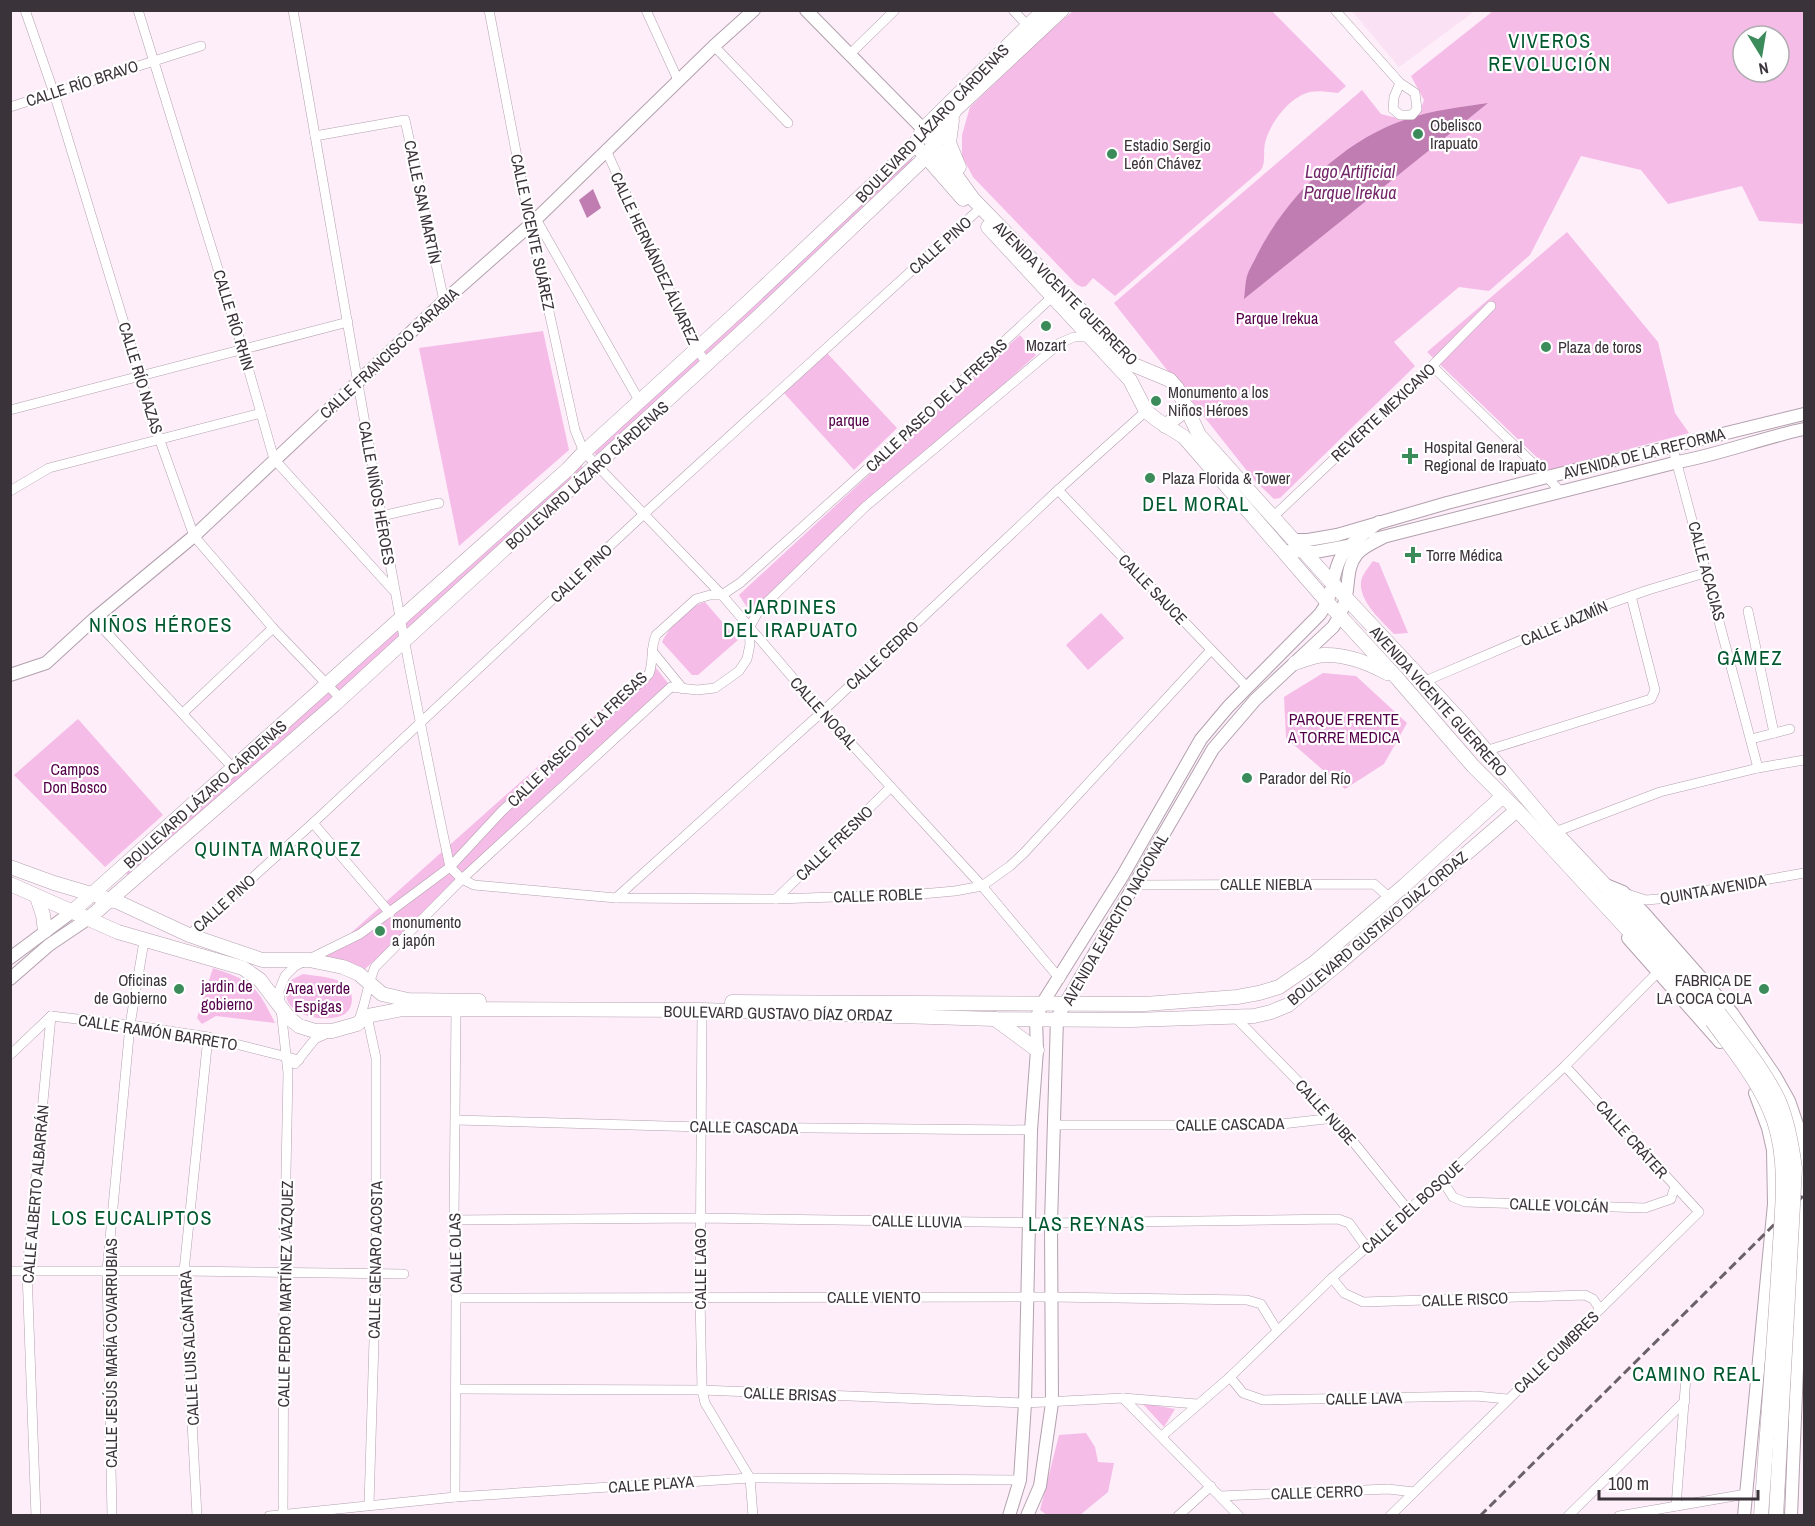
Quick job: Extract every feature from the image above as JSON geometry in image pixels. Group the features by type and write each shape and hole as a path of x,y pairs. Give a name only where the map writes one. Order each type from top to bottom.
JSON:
{"main road":[{"name":"CALLE FRANCISCO SARABIA","path":"10,675 46,663 94,619 194,536 444,301 533,222 678,80 754,10"},
{"name":"AVENIDA VICENTE GUERRERO","path":"806,10 923,129 930,150 974,206 1052,297 1130,380 1146,411 1184,437 1473,766 1517,810 1586,886 1745,1047 1778,1100 1791,1143 1795,1168 1776,1515"},
{"name":"BOULEVARD LÁZARO CÁRDENAS","path":"73,911 568,469 915,145 923,129 1044,10"},
{"name":"BOULEVARD LÁZARO CÁRDENAS","path":"89,918 340,699 708,364 930,150 955,110 1062,10"},
{"path":"955,110 949,143 950,151 974,206"},
{"name":"AVENIDA VICENTE GUERRERO","path":"915,145 930,150"},
{"name":"AVENIDA VICENTE GUERRERO","path":"974,206 1134,365 1170,380 1188,408 1199,435 1461,721 1555,832 1605,885 1716,1017 1767,1103 1777,1134 1783,1169 1779,1265 1761,1515"},
{"path":"1137,392 1142,385 1159,376"},
{"path":"1165,426 1188,408"},
{"name":"AVENIDA DE LA REFORMA","path":"1293,540 1321,539 1547,477 1713,435 1804,421"},
{"name":"AVENIDA DE LA REFORMA","path":"1283,551 1329,550 1352,545 1678,462 1712,456 1804,421"},
{"path":"1712,456 1713,435"},
{"name":"AVENIDA DE LA REFORMA","path":"1328,603 1342,555 1379,522"},
{"name":"AVENIDA DE LA REFORMA","path":"1346,598 1348,572 1352,561 1358,553 1382,538"},
{"name":"AVENIDA EJÉRCITO NACIONAL","path":"1029,1514 1040,1486 1052,1403 1051,1223 1057,1018 1213,749 1255,700 1333,627 1340,617 1346,598"},
{"name":"AVENIDA EJÉRCITO NACIONAL","path":"1009,1515 1020,1479 1025,1403 1028,1222 1031,1130 1037,1050 1036,1019 1042,1004 1060,979 1123,875 1201,739 1247,687 1320,614 1328,603"},
{"path":"1295,663 1322,655 1344,657 1365,661 1397,678"},
{"name":"BOULEVARD GUSTAVO DÍAZ ORDAZ","path":"10,867 111,900 189,934 262,960 309,960 343,967 359,974 382,994 408,1000 1145,1004 1237,998 1278,987 1314,963 1503,796"},
{"name":"BOULEVARD GUSTAVO DÍAZ ORDAZ","path":"10,884 118,932 243,968 260,980 289,1018 300,1026 315,1031 332,1031 385,1011 403,1009 702,1010 995,1019 1236,1018 1271,1012 1288,1005 1338,965 1517,810"},
{"path":"1605,885 1623,892 1643,912 1732,1013 1775,1076 1789,1101 1803,1144 1804,1241 1791,1515"},
{"path":"1586,886 1657,973 1711,1030 1746,1076 1758,1099 1768,1128 1773,1156 1774,1204 1744,1515"},
{"path":"37,897 45,931"},
{"path":"10,958 73,911"},
{"path":"10,979 49,945 89,918"},
{"path":"995,1019 1037,1050"},
{"path":"1773,1156 1787,1160 1795,1158 1803,1144"},
{"path":"1774,1204 1804,1184"},
{"path":"1774,1204 1804,1215"},
{"path":"1771,1240 1804,1241"}],"street":[{"name":"CALLE RÍO NAZAS","path":"26,10 54,93 159,438 194,536 273,628 340,699"},
{"name":"CALLE RÍO RHIN","path":"138,10 243,350 274,459 395,591"},
{"name":"CALLE NIÑOS HÉROES","path":"293,10 419,724 450,867"},
{"name":"CALLE VICENTE SUÁREZ","path":"489,10 575,430 584,452"},
{"path":"646,10 678,80"},
{"path":"849,56 895,10"},
{"path":"1013,10 1028,26"},
{"path":"1335,10 1400,83"},
{"name":"CALLE RÍO BRAVO","path":"10,107 154,59 201,46"},
{"path":"714,46 788,123"},
{"name":"CALLE SAN MARTÍN","path":"315,136 405,120 444,301"},
{"name":"CALLE HERNÁNDEZ ÁLVAREZ","path":"606,150 696,349 708,364"},
{"name":"CALLE PINO","path":"189,934 313,823 974,206"},
{"path":"533,222 640,402"},
{"name":"CALLE PASEO DE LA FRESAS","path":"282,1006 279,991 285,976 295,966 360,934 450,867 502,811 649,674 653,664 652,651 656,634 696,599 710,595 722,595 740,583 866,470 1052,297"},
{"name":"REVERTE MEXICANO","path":"1274,516 1432,366 1491,306"},
{"path":"10,410 348,322"},
{"name":"CALLE PASEO DE LA FRESAS","path":"362,1020 369,982 375,967 462,879 671,687 697,690 715,687 739,671 747,659 750,644 749,628 759,610 865,507 1060,343 1074,337 1089,337"},
{"path":"1432,366 1561,492"},
{"name":"CALLE CEDRO","path":"616,898 822,712 1058,490 1146,411"},
{"path":"10,491 49,468 159,438 261,414"},
{"name":"CALLE ACACIAS","path":"1672,445 1708,572 1758,768"},
{"name":"CALLE NOGAL","path":"584,452 722,595 822,712 982,886 1060,979"},
{"name":"CALLE SAUCE","path":"1058,490 1247,687"},
{"path":"381,516 439,503"},
{"name":"CALLE JAZMÍN","path":"1423,682 1631,596 1708,572"},
{"path":"1485,751 1592,716 1644,703 1655,694 1631,596"},
{"path":"1748,611 1774,733"},
{"path":"94,619 234,768"},
{"path":"183,713 273,628"},
{"name":"CALLE ROBLE","path":"462,879 474,885 616,898 776,899 921,894 982,886 1024,854 1211,650"},
{"path":"652,651 683,689"},
{"path":"1751,739 1790,729"},
{"path":"1555,832 1660,792 1758,768 1804,760"},
{"name":"CALLE FRESNO","path":"776,899 891,787"},
{"path":"313,823 390,913"},
{"path":"450,867 462,879"},
{"name":"QUINTA AVENIDA","path":"1623,892 1635,898 1658,899 1804,873"},
{"name":"CALLE NIEBLA","path":"1136,885 1374,884 1390,898"},
{"name":"CALLE JESÚS MARÍA COVARRUBIAS","path":"112,1515 107,1271 130,1025 144,941"},
{"name":"CALLE DEL BOSQUE","path":"1162,1436 1230,1377 1332,1278 1409,1211 1565,1066 1657,973"},
{"name":"CALLE PEDRO MARTÍNEZ VÁZQUEZ","path":"282,1006 288,1073 283,1515"},
{"name":"CALLE OLAS","path":"455,1497 456,1010"},
{"name":"CALLE LAGO","path":"702,1010 700,1218 702,1390 705,1403 750,1478 753,1515"},
{"path":"10,1055 51,1016"},
{"name":"CALLE RAMÓN BARRETO","path":"51,1016 208,1037 299,1060"},
{"name":"CALLE ALBERTO ALBARRÁN","path":"36,1515 27,1271 51,1016"},
{"name":"CALLE NUBE","path":"1236,1018 1334,1118 1409,1211"},
{"name":"CALLE GENARO ACOSTA","path":"362,1020 376,1058 376,1274 369,1505"},
{"path":"288,1073 315,1039 332,1031"},
{"name":"CALLE LUIS ALCÁNTARA","path":"197,1515 184,1271 208,1037"},
{"name":"CALLE CRÁTER","path":"1565,1066 1699,1212"},
{"name":"CALLE CASCADA","path":"1054,1125 1273,1125 1334,1118"},
{"name":"CALLE CASCADA","path":"456,1120 702,1127 1031,1130"},
{"name":"CALLE VOLCÁN","path":"1442,1180 1453,1197 1465,1202 1633,1208 1645,1208 1671,1199 1675,1186"},
{"name":"CALLE CUMBRES","path":"1390,1515 1699,1212"},
{"name":"CALLE LLUVIA","path":"454,1220 700,1218 1051,1223 1338,1219 1349,1223 1367,1248"},
{"path":"10,1271 404,1275"},
{"name":"CALLE RISCO","path":"1332,1278 1344,1293 1363,1302 1585,1295 1593,1299 1600,1309"},
{"name":"CALLE VIENTO","path":"456,1298 1051,1296 1247,1300 1261,1304 1278,1330"},
{"name":"CALLE LAVA","path":"1230,1377 1243,1393 1263,1401 1476,1396 1507,1399"},
{"path":"1676,1506 1686,1377"},
{"name":"CALLE BRISAS","path":"456,1389 702,1390 1025,1403 1124,1398 1197,1404"},
{"path":"1124,1398 1239,1515"},
{"path":"1568,1515 1684,1401"},
{"name":"CALLE PLAYA","path":"269,1515 455,1497 750,1478 1020,1479"},
{"path":"1178,1515 1211,1486"},
{"name":"CALLE CERRO","path":"1220,1496 1388,1489 1414,1492"},
{"path":"1619,1515 1746,1494"}],"shaded area":[{"path":"1352,11 1475,11 1399,67"}],"green space":[{"name":"Estadio Sergio León Chávez","path":"1073,11 1272,11 1346,86 1338,93 1310,92 1288,105 1271,127 1264,146 1261,170 1115,296 1093,278 1086,286 1076,284 973,177 962,156 962,135 970,107"},
{"name":"Parque Irekua","path":"1493,11 1804,11 1804,224 1759,221 1742,186 1668,204 1641,170 1581,156 1530,255 1489,291 1459,287 1394,342 1415,366 1280,498 1274,499 1255,481 1114,303 1362,90 1381,114 1401,119 1419,114 1424,100 1411,76"},
{"path":"907,153 915,162 600,459 594,453"},
{"name":"Plaza de toros","path":"1567,232 1658,342 1675,413 1689,433 1550,470 1427,352"},
{"path":"543,331 569,450 459,546 419,348"},
{"path":"1020,335 1036,355 750,612 739,595"},
{"name":"parque","path":"827,353 897,428 854,470 784,393"},
{"path":"578,463 589,472 132,880 124,871"},
{"path":"1373,561 1379,563 1408,633 1394,634 1367,604 1361,589 1361,582 1364,573"},
{"path":"705,602 738,640 698,675 692,675 662,642 680,618"},
{"path":"1101,613 1124,638 1088,670 1066,645"},
{"path":"653,664 671,687 364,970 324,957"},
{"name":"PARQUE FRENTE A TORRE MEDICA","path":"1323,673 1356,676 1407,723 1384,764 1345,789 1286,738 1284,697"},
{"name":"Campos Don Bosco","path":"78,719 163,815 105,867 14,775"},
{"name":"jardin de gobierno","path":"213,968 237,977 252,987 258,993 275,1023 216,1016 202,1024 197,1018"},
{"name":"Area verde Espigas","path":"303,974 334,979 347,986 351,991 352,999 347,1012 336,1017 317,1018 300,1013 293,1008 286,993 291,980"},
{"path":"1142,1403 1175,1409 1164,1427"},
{"path":"1086,1433 1095,1447 1098,1462 1114,1463 1108,1492 1080,1515 1047,1515 1040,1510 1059,1435"}],"water":[{"name":"Lago Artificial Parque Irekua","path":"1488,103 1244,299 1248,273 1269,233 1301,192 1339,156 1383,128 1407,119 1437,111"},
{"path":"593,189 601,208 587,218 579,200"}],"railway":[{"path":"1480,1516 1804,1195"}],"place":[{"name":"Obelisco Irapuato","path":"1418,134"},
{"name":"Estadio Sergio León Chávez","path":"1112,154"},
{"name":"Mozart","path":"1046,326"},
{"name":"Plaza de toros","path":"1546,347"},
{"name":"Monumento a los Niños Héroes","path":"1156,401"},
{"name":"Hospital General Regional de Irapuato","path":"1410,456"},
{"name":"Plaza Florida & Tower","path":"1150,478"},
{"name":"Torre Médica","path":"1413,555"},
{"name":"Parador del Río","path":"1247,778"},
{"name":"monumento a japón","path":"380,931"},
{"name":"Oficinas de Gobierno","path":"179,989"},
{"name":"FABRICA DE LA COCA COLA","path":"1764,989"}],"district":[{"name":"VIVEROS REVOLUCIÓN","path":"1550,52"},
{"name":"DEL MORAL","path":"1196,503"},
{"name":"JARDINES DEL IRAPUATO","path":"791,618"},
{"name":"NIÑOS HÉROES","path":"161,624"},
{"name":"GÁMEZ","path":"1750,657"},
{"name":"QUINTA MARQUEZ","path":"278,848"},
{"name":"LOS EUCALIPTOS","path":"132,1217"},
{"name":"LAS REYNAS","path":"1087,1223"},
{"name":"CAMINO REAL","path":"1697,1373"}]}
